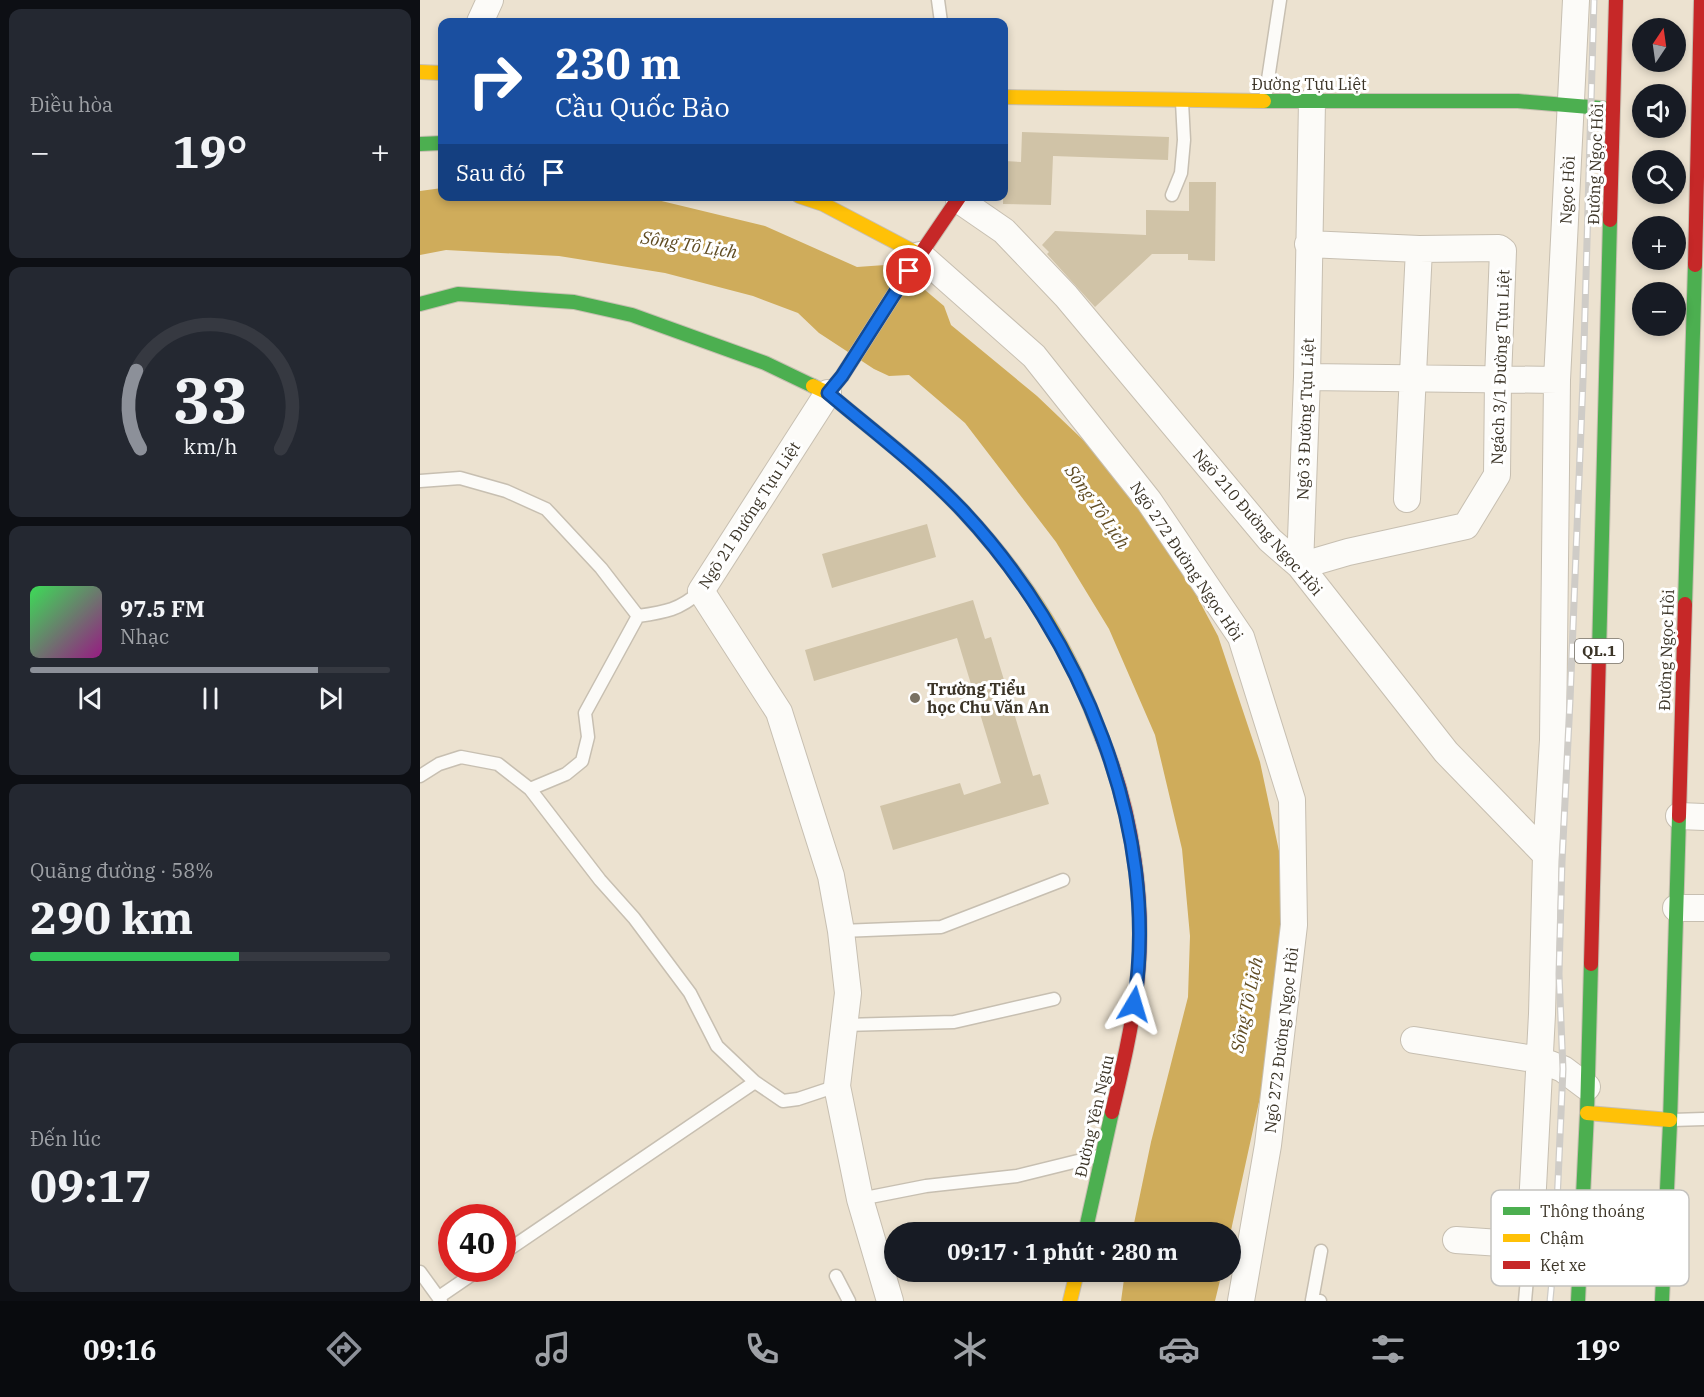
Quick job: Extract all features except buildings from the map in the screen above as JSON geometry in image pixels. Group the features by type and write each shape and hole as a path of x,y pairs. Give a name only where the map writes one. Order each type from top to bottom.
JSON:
{"main road":[{"name":"Đường Ngọc Hồi","path":"1583,1190 1616,0"},
{"name":"Đường Ngọc Hồi","path":"1667,1190 1679,816 1695,553 1701,0"},
{"path":"420,72 438,73"},
{"name":"Đường Tựu Liệt","path":"1008,97 1572,103 1613,109"},
{"path":"420,144 438,143"},
{"path":"814,201 823,204 915,263"},
{"path":"835,385 957,201"},
{"name":"Đường Yên Ngưu","path":"420,304 458,294 574,302 632,315 765,363 835,385 962,510 1007,563 1040,611 1076,674 1112,761 1133,848 1138,915 1137,985 1124,1060 1087,1222"},
{"path":"1587,1113 1670,1120"},
{"path":"1070,1301 1075,1282"},
{"name":"Đường Ngọc Hồi","path":"1578,1301 1579,1286"},
{"name":"Đường Ngọc Hồi","path":"1662,1301 1663,1286"}],"street":[{"path":"482,18 490,0"},
{"name":"Ngọc Hồi","path":"1533,1190 1540,1060 1546,855 1553,740 1557,380 1576,0"},
{"name":"Ngõ 3 Đường Tựu Liệt","path":"1300,566 1307,377 1312,101"},
{"name":"Ngõ 210 Đường Ngọc Hồi","path":"963,201 1005,231 1058,288 1270,540 1300,566 1446,752 1546,855"},
{"name":"Ngách 3/1 Đường Tựu Liệt","path":"1300,566 1348,552 1466,526 1497,475 1497,379 1503,251 1499,248 1419,249 1308,244"},
{"path":"1407,499 1419,249"},
{"name":"Ngõ 272 Đường Ngọc Hồi","path":"915,263 1034,356 1149,501 1241,637 1292,800 1294,925 1268,1144 1241,1301"},
{"path":"1307,377 1557,380"},
{"name":"Ngõ 21 Đường Tựu Liệt","path":"701,591 835,385"},
{"path":"701,591 778,712 831,876 841,930 848,993 837,1086 860,1199 890,1301"},
{"path":"1679,816 1704,817"},
{"path":"1676,908 1704,908"},
{"path":"1414,1040 1540,1060 1563,1068 1587,1087"},
{"path":"1456,1240 1491,1242"}],"lane":[{"path":"938,0 940,18"},
{"path":"1265,100 1280,0"},
{"path":"1172,195 1181,173 1184,140 1182,100"},
{"path":"420,481 460,478 506,491 546,509 601,568 638,616 585,713 588,737 582,760 566,774 530,789"},
{"name":"Ngõ 21 Đường Tựu Liệt","path":"638,616 663,613 685,605 701,591"},
{"path":"420,776 439,764 461,758 498,764 530,789 600,880 634,918 690,993 717,1046 754,1082 783,1101 798,1099 837,1086"},
{"path":"841,930 941,927 1063,880"},
{"path":"844,1024 954,1022 1054,999"},
{"path":"516,1244 754,1082"},
{"path":"1670,1120 1704,1119"},
{"path":"860,1199 926,1186 1017,1176 1102,1155"},
{"path":"1320,1301 1312,1300 1321,1251"},
{"path":"420,1272 440,1299 463,1282"},
{"path":"836,1276 849,1301"},
{"path":"1524,1301 1526,1286"}],"water":[{"name":"Sông Tô Lịch","path":"438,189 438,201 662,201 765,226 857,267 885,265 906,274 944,306 951,325 1037,396 1102,458 1169,544 1218,636 1260,762 1279,851 1282,912 1278,1015 1233,1222 1134,1222 1151,1142 1188,997 1190,936 1182,849 1155,735 1109,629 1056,542 965,423 909,375 889,376 874,369 819,333 798,313 753,296 665,273 559,256 446,250 420,255 420,191"},
{"path":"1124,1282 1220,1282 1215,1301 1121,1301"}],"railway":[{"path":"1558,1190 1563,1069 1559,974 1562,862 1583,380 1594,0"},
{"path":"1550,1301 1551,1286"}],"traffic: fast":[{"path":"1264,101 1518,101 1613,109"},
{"path":"420,144 438,143"},
{"path":"1599,654 1610,220"},
{"path":"1685,604 1695,265"},
{"path":"420,304 458,294 574,302 632,315 765,363 813,386"},
{"path":"1667,1190 1679,816"},
{"path":"1583,1190 1591,964"},
{"path":"1087,1222 1112,1112"},
{"path":"1578,1301 1579,1286"},
{"path":"1662,1301 1663,1286"}],"traffic: slow":[{"path":"420,72 438,73"},
{"path":"1008,97 1264,101"},
{"path":"814,201 920,255"},
{"path":"813,386 828,393 914,464 947,494 995,548 1053,631 1080,683 1102,738"},
{"path":"1587,1113 1670,1120"},
{"path":"1070,1301 1075,1282"}],"traffic: jam":[{"path":"1610,220 1616,0"},
{"path":"1695,265 1701,0"},
{"path":"828,393 842,376 957,201"},
{"path":"1679,816 1685,604"},
{"path":"1591,964 1599,654"},
{"path":"1102,738 1113,767 1129,828 1140,923 1135,1001 1112,1112"}],"place":[{"name":"Trường Tiểu học Chu Văn An","path":"915,698"}],"route":[{"path":"909,271 842,376 828,393 927,476 962,510 1007,563 1040,611 1076,674 1112,761 1133,848 1138,915 1137,985 1134,1004"}]}
